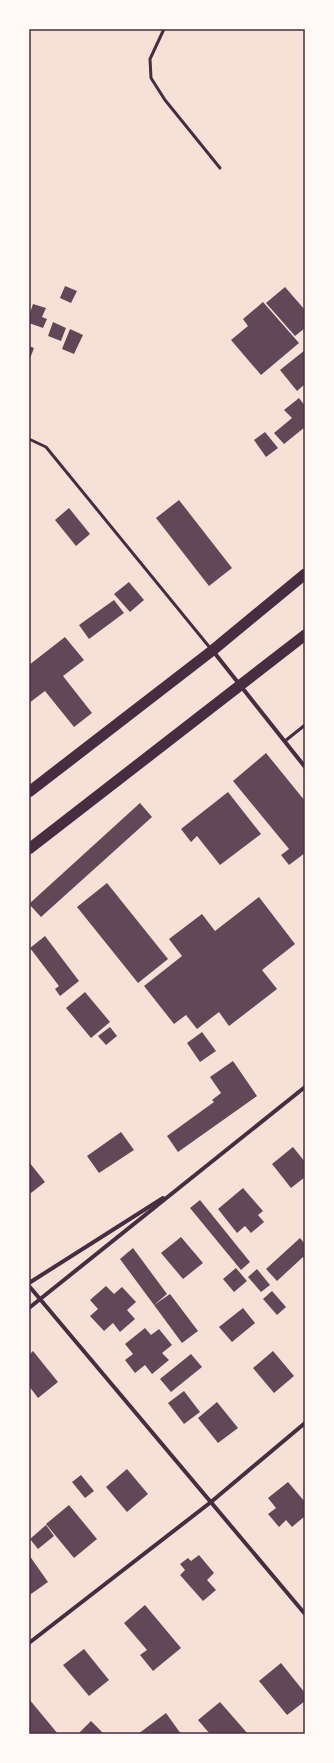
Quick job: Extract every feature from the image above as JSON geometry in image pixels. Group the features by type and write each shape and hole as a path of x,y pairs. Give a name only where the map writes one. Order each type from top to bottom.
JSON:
{"highway":[{"path":"29,792 212,650 305,574"},
{"path":"29,849 305,635"}],"street":[{"path":"212,650 305,767"},
{"path":"29,1308 305,1087"},
{"path":"29,1283 180,1187"},
{"path":"29,1286 305,1614"},
{"path":"29,1643 211,1502 305,1423"}],"lane":[{"path":"164,29 150,59 150,78 165,100 220,168"},
{"path":"29,439 46,447 212,650"},
{"path":"285,741 305,725"}],"building":[{"path":"65,286 77,291 71,303 60,298"},
{"path":"285,287 305,310 305,328 295,336 266,303"},
{"path":"263,302 299,343 261,375 231,340 248,326 243,319"},
{"path":"33,304 46,308 42,317 47,319 43,328 29,323 29,316"},
{"path":"53,322 66,328 61,341 48,336"},
{"path":"70,329 83,335 74,354 62,349"},
{"path":"29,346 34,348 29,361"},
{"path":"305,350 305,384 297,391 280,370"},
{"path":"299,398 305,406 305,427 284,444 274,433 292,418 284,410"},
{"path":"265,432 278,448 266,457 254,440"},
{"path":"179,500 232,568 209,586 156,518"},
{"path":"69,508 90,534 76,546 55,520"},
{"path":"129,582 144,600 130,612 114,594"},
{"path":"114,600 124,613 89,639 79,625"},
{"path":"65,637 84,660 63,676 92,713 74,727 45,691 29,703 29,665"},
{"path":"266,753 305,801 305,853 289,865 281,855 289,849 233,781"},
{"path":"228,792 261,834 220,865 197,836 191,842 181,829"},
{"path":"140,803 152,817 41,917 29,904"},
{"path":"107,883 168,959 138,983 77,907"},
{"path":"259,897 295,944 262,970 277,989 229,1026 219,1012 197,1029 186,1015 174,1024 144,986 182,956 169,939 202,914 215,931"},
{"path":"45,936 79,981 60,996 55,989 59,986 30,948"},
{"path":"85,992 110,1022 91,1038 66,1008"},
{"path":"110,1027 117,1036 106,1045 98,1036"},
{"path":"202,1032 216,1051 200,1062 187,1043"},
{"path":"233,1061 257,1096 178,1152 167,1136 214,1102 212,1100 221,1093 210,1077"},
{"path":"121,1132 134,1150 99,1173 87,1156"},
{"path":"293,1147 305,1162 305,1177 291,1188 272,1164"},
{"path":"29,1162 45,1182 31,1193 29,1190"},
{"path":"243,1188 263,1211 258,1215 264,1222 251,1233 245,1226 237,1233 218,1209"},
{"path":"200,1200 250,1262 241,1270 190,1208"},
{"path":"181,1237 203,1263 183,1279 161,1253"},
{"path":"300,1238 305,1244 305,1259 303,1257 277,1281 266,1269"},
{"path":"133,1248 167,1294 154,1305 120,1259"},
{"path":"236,1268 247,1281 234,1292 223,1279"},
{"path":"257,1269 270,1285 261,1292 248,1277"},
{"path":"106,1286 114,1294 122,1287 136,1302 127,1310 135,1319 120,1332 113,1323 104,1331 90,1316 98,1309 90,1300"},
{"path":"272,1291 286,1307 277,1315 263,1299"},
{"path":"170,1294 198,1331 182,1343 154,1305"},
{"path":"243,1308 255,1323 232,1342 219,1327"},
{"path":"145,1328 151,1335 159,1329 172,1345 162,1353 169,1360 152,1374 145,1365 135,1373 125,1360 133,1354 125,1344"},
{"path":"33,1351 58,1382 38,1398 29,1386 29,1355"},
{"path":"273,1351 294,1376 274,1393 253,1368"},
{"path":"191,1354 202,1367 171,1392 160,1379"},
{"path":"184,1391 200,1412 184,1424 168,1403"},
{"path":"217,1402 238,1428 218,1443 198,1418"},
{"path":"127,1469 148,1494 127,1512 106,1487"},
{"path":"81,1475 94,1491 85,1498 72,1482"},
{"path":"288,1482 305,1502 305,1516 292,1527 286,1520 279,1527 268,1514 276,1508 268,1498"},
{"path":"69,1505 97,1539 74,1558 46,1524"},
{"path":"46,1525 54,1536 38,1549 30,1539"},
{"path":"29,1555 48,1582 31,1594 29,1592"},
{"path":"199,1555 214,1573 207,1580 216,1590 203,1601 180,1575 185,1570 180,1564 188,1558 191,1561"},
{"path":"145,1605 181,1648 153,1671 140,1655 147,1650 124,1623"},
{"path":"84,1649 109,1680 89,1696 63,1665"},
{"path":"281,1663 305,1693 305,1701 287,1715 259,1681"},
{"path":"29,1699 58,1734 29,1734"},
{"path":"220,1702 248,1734 210,1734 198,1720"},
{"path":"166,1713 181,1734 138,1734"},
{"path":"91,1721 104,1734 78,1734"}]}
